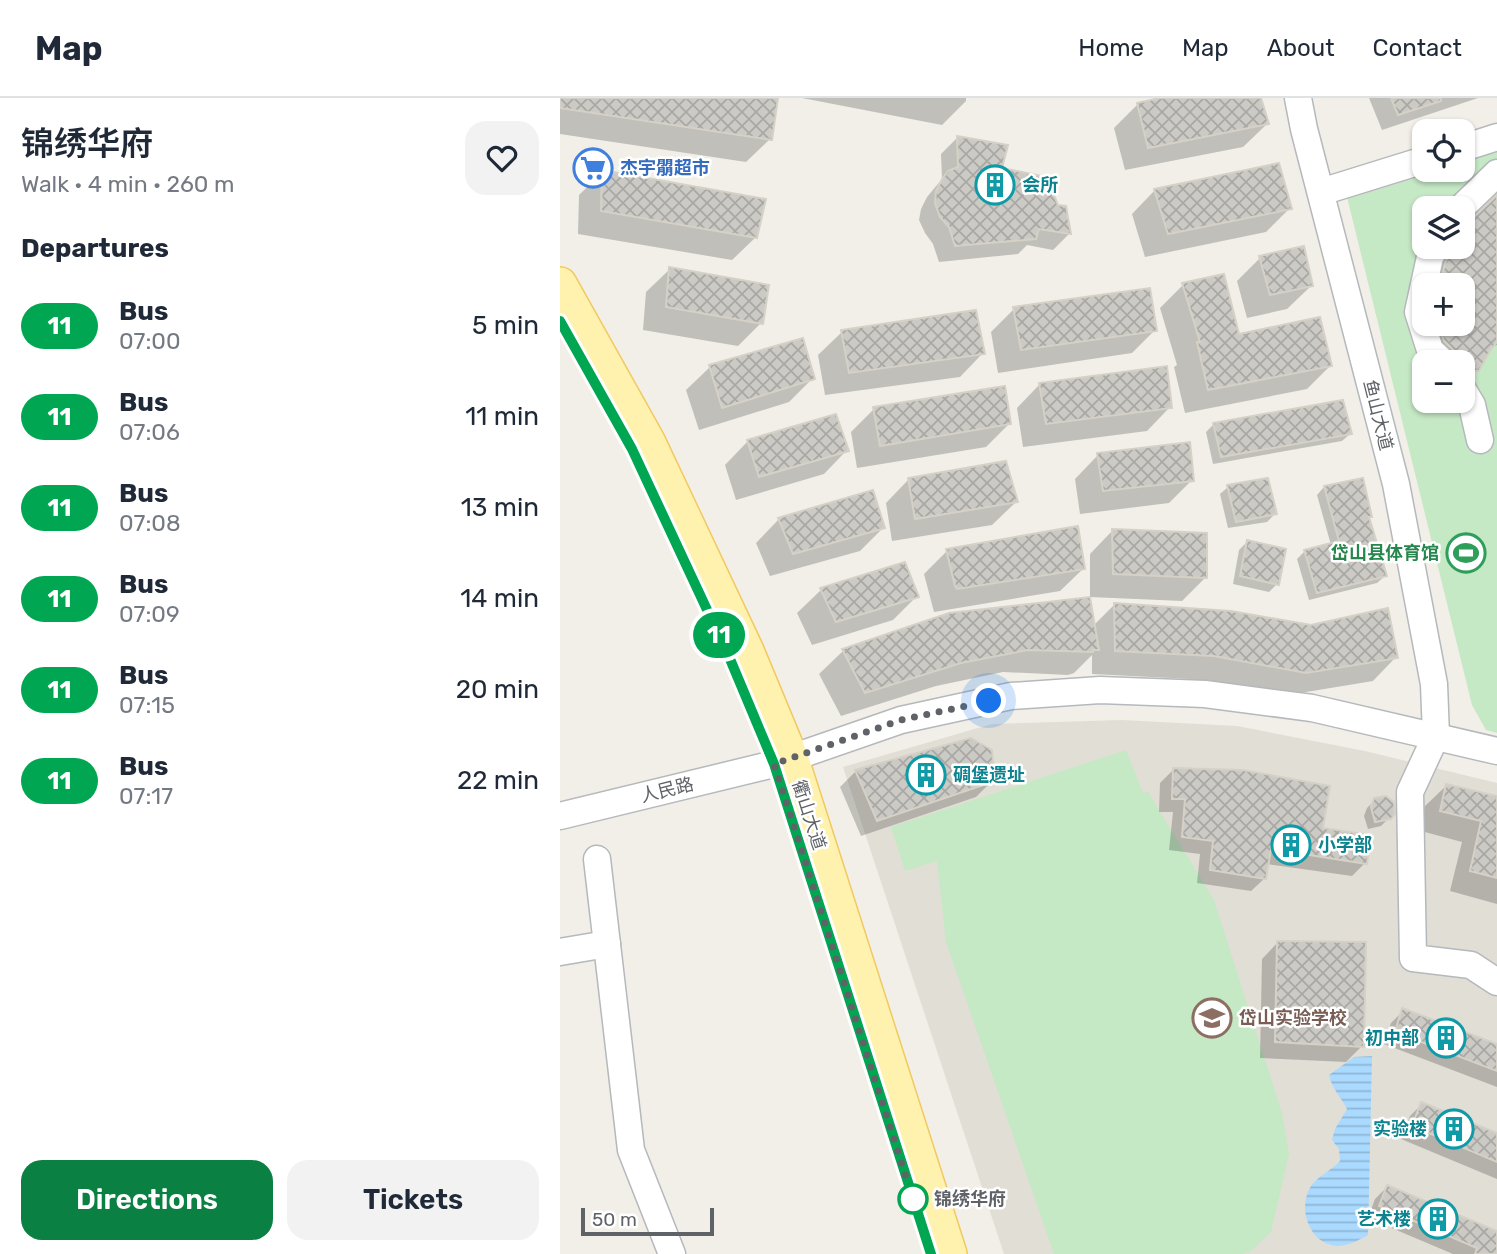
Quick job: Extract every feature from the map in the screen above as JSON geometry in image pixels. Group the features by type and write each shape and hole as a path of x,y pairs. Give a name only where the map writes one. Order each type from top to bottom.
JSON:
{"main road":[{"name":"衢山大道","path":"560,284 648,441 747,651 950,1254"},
{"name":"衢山大道","path":"560,321 632,449 730,659 782,760 931,1254"}],"street":[{"name":"鱼山大道","path":"1298,98 1396,484 1434,684 1436,736"},
{"path":"1475,144 1497,137"},
{"path":"1321,192 1412,164"},
{"path":"1473,196 1497,173"},
{"path":"1430,259 1418,312 1430,350"},
{"path":"1474,413 1480,440"},
{"name":"人民路","path":"560,816 782,760 901,720 999,698 1100,690 1205,694 1312,708 1497,751"},
{"path":"1436,736 1410,792 1413,958 1471,965 1497,982"},
{"path":"597,859 631,1150 672,1254"},
{"path":"560,952 607,944"}],"shaded area":[{"name":"岱山实验学校","path":"1122,720 1237,726 1365,751 1497,783 1497,1254 1004,1254 843,767 992,724"}],"green space":[{"name":"岱山县体育馆","path":"1497,148 1497,733 1486,730 1472,705 1346,193 1412,174 1412,182 1475,182 1475,154"},
{"path":"1126,750 1143,793 1148,792 1214,900 1282,1113 1289,1154 1271,1232 1251,1251 1243,1254 1054,1254 946,942 937,861 905,871 891,827"}],"water":[{"path":"1372,1056 1368,1235 1349,1244 1327,1244 1319,1239 1308,1224 1305,1204 1311,1186 1340,1161 1339,1149 1332,1140 1347,1109 1334,1089 1329,1075 1354,1057"}],"building":[{"path":"560,98 778,98 772,140 560,108"},
{"path":"1159,98 1261,98 1269,124 1148,148 1137,103"},
{"path":"1391,98 1441,98 1441,101 1398,115"},
{"name":"会所","path":"957,136 1008,145 1002,168 1047,177 1058,205 1066,206 1071,234 1039,229 1036,239 955,246 949,227 940,217 935,203 936,191 942,179 948,171 958,167"},
{"path":"1279,163 1292,209 1168,234 1154,189"},
{"path":"602,170 766,199 757,238 601,211"},
{"path":"1497,195 1497,342 1479,371 1475,371 1475,350 1453,350 1442,336 1475,336 1475,273 1443,273 1447,259 1475,259 1475,216"},
{"path":"1304,246 1313,286 1270,295 1259,256"},
{"path":"669,267 769,285 763,324 666,307"},
{"path":"1224,274 1239,334 1320,317 1332,366 1208,390 1197,342 1200,342 1182,283"},
{"path":"1150,288 1157,331 1021,350 1013,307"},
{"path":"976,310 985,354 849,373 841,330"},
{"path":"803,338 815,379 722,408 709,365"},
{"path":"1167,366 1172,408 1046,424 1039,383"},
{"path":"1005,386 1011,424 880,446 873,407"},
{"path":"1343,400 1352,434 1221,457 1213,423"},
{"path":"836,414 849,451 759,477 747,440"},
{"path":"1190,442 1194,481 1103,491 1097,453"},
{"path":"1006,461 1018,502 915,519 908,478"},
{"path":"1268,478 1277,514 1236,522 1227,485"},
{"path":"1363,478 1372,517 1369,517 1387,576 1317,593 1304,550 1339,541 1324,486"},
{"path":"873,490 885,528 793,554 778,518"},
{"path":"1078,526 1085,569 957,589 955,586 946,549"},
{"path":"1112,529 1207,533 1207,578 1113,574"},
{"path":"1247,540 1286,549 1279,585 1240,576"},
{"path":"905,562 919,597 836,622 820,588"},
{"path":"1090,597 1099,650 1093,652 1028,650 961,663 865,693 842,649 949,613"},
{"path":"1114,603 1231,611 1311,625 1388,608 1398,658 1306,673 1214,656 1115,651"},
{"name":"碉堡遗址","path":"971,738 992,750 995,781 877,821 855,770"},
{"path":"1173,768 1243,770 1330,786 1323,828 1371,835 1367,864 1271,849 1266,879 1210,870 1213,841 1182,837 1185,799 1172,799"},
{"path":"1446,784 1497,796 1497,878 1470,871 1481,821 1440,811"},
{"path":"1386,796 1394,802 1395,814 1391,819 1375,822 1371,807 1374,798"},
{"path":"1277,941 1366,942 1364,1047 1275,1042"},
{"name":"初中部","path":"1402,1008 1497,1044 1497,1071 1395,1032"},
{"name":"实验楼","path":"1421,1102 1497,1133 1497,1162 1412,1126"},
{"name":"艺术楼","path":"1387,1185 1497,1231 1497,1254 1475,1254 1477,1248 1379,1206"}],"bus line":[{"name":"11","path":"560,321 632,449 730,659 774,764 931,1254"}],"place":[{"name":"杰宇朤超市","path":"593,168"},
{"name":"会所","path":"995,185"},
{"name":"岱山县体育馆","path":"1466,553"},
{"name":"碉堡遗址","path":"926,775"},
{"name":"小学部","path":"1291,845"},
{"name":"岱山实验学校","path":"1212,1018"},
{"name":"初中部","path":"1446,1038"},
{"name":"实验楼","path":"1454,1129"},
{"name":"锦绣华府","path":"913,1199"},
{"name":"艺术楼","path":"1438,1219"}],"route":[{"path":"913,1199 774,764 901,720 989,701"}]}
